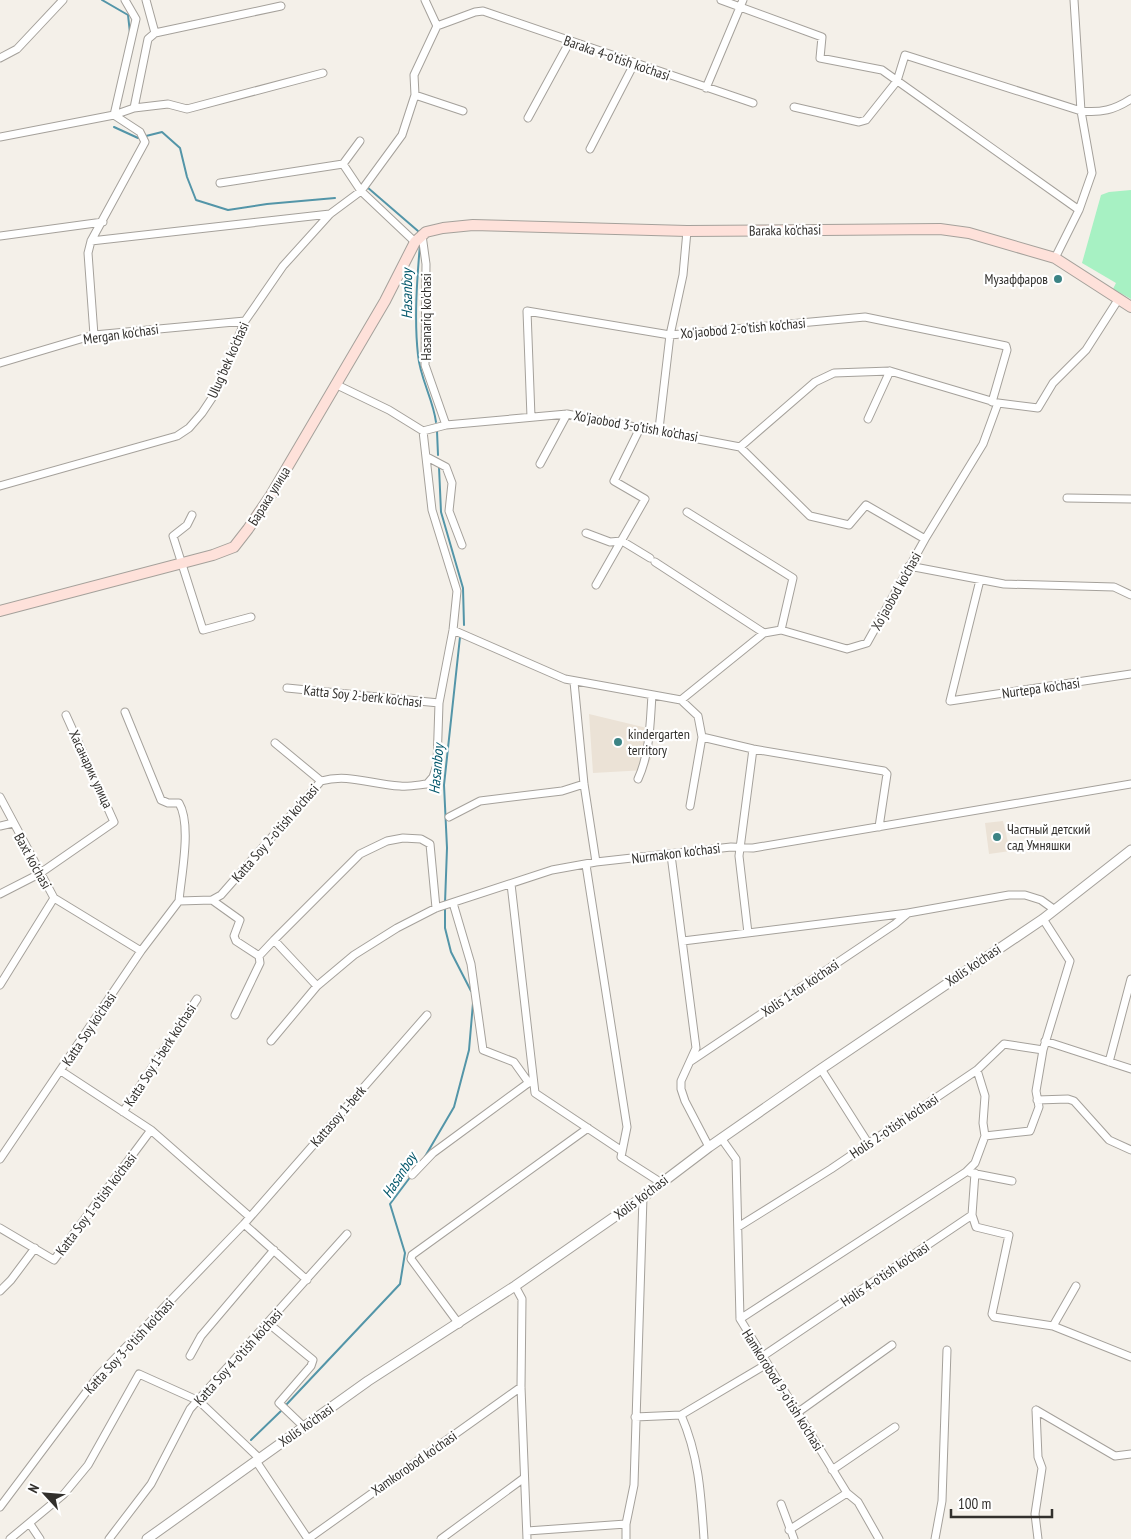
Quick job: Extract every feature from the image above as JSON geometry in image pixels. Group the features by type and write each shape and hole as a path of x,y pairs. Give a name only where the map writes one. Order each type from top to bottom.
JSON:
{"main road":[{"name":"Baraka ko'chasi","path":"418,239 434,230 472,225 686,231 940,229 969,233 1055,258 1131,307"},
{"name":"Барака улица","path":"0,610 223,552 234,547 271,495 385,301 418,239"}],"street":[{"path":"0,58 17,50 63,0"},
{"path":"114,115 136,20 126,0"},
{"path":"146,0 155,33"},
{"path":"361,191 402,135 415,95 414,75 437,26 425,0"},
{"path":"721,0 741,3 822,37 820,58 882,70 1078,210"},
{"path":"1055,258 1078,210 1092,173 1081,111 1074,0"},
{"path":"706,88 741,3"},
{"path":"134,108 148,39 155,33 281,6"},
{"name":"Baraka 4-o'tish ko'chasi","path":"437,26 475,12 483,11 753,103"},
{"path":"528,118 570,41"},
{"path":"794,107 862,121 866,120 897,81 905,55 1081,111 1105,112 1117,108 1131,99"},
{"path":"590,149 634,64"},
{"path":"0,136 114,115 134,108 168,104 187,109 323,73"},
{"path":"415,95 462,111"},
{"path":"94,335 88,253 91,241 145,142 140,132 114,115"},
{"path":"220,183 343,164 360,142"},
{"path":"343,164 361,191 418,239"},
{"name":"Ulug'bek ko'chasi","path":"0,486 177,436 189,428 214,395 244,321 283,266 330,214 361,191"},
{"path":"91,241 330,214"},
{"path":"0,236 102,222"},
{"path":"659,430 670,335 683,275 686,231"},
{"name":"Hasanariq ko'chasi","path":"418,239 426,264 425,365 446,425"},
{"path":"925,539 866,505 849,525 810,516 740,447 816,382 834,373 890,371 995,402 1038,408 1053,382 1086,350 1118,300"},
{"name":"Xo'jaobod 2-o'tish ko'chasi","path":"531,417 527,311 670,335 865,317 1002,344 1007,350 995,402"},
{"name":"Mergan ko'chasi","path":"0,363 94,335 244,321"},
{"path":"868,419 890,371"},
{"path":"335,384 388,410 423,431 446,425 531,417"},
{"name":"Xo'jaobod ko'chasi","path":"681,700 764,633 781,630 847,649 867,643 925,539 983,444 995,402"},
{"path":"540,464 567,414"},
{"name":"Xo'jaobod 3-o'tish ko'chasi","path":"531,417 567,414 641,426 740,447"},
{"path":"596,585 645,499 614,481 641,426"},
{"path":"423,431 428,457 432,510 456,585 453,630 574,682 681,700 698,716 702,737 690,806"},
{"path":"428,457 446,467 452,483 448,507 462,544"},
{"path":"1067,498 1131,499"},
{"path":"687,512 793,578 781,630"},
{"path":"192,515 187,524 174,536 203,630 251,617"},
{"path":"586,533 610,542 622,541 764,633"},
{"path":"910,566 1004,584 1114,588 1131,595"},
{"name":"Nurtepa ko'chasi","path":"980,580 950,701 1131,674"},
{"name":"Katta Soy 2-o'tish ko'chasi","path":"212,900 221,894 321,781 334,777 353,778 400,786 428,784 433,778 437,765 439,703 453,630"},
{"path":"574,682 584,784 596,862"},
{"name":"Katta Soy 2-berk ko'chasi","path":"287,688 439,703"},
{"path":"638,780 647,752 652,695"},
{"path":"125,712 162,800 179,804 182,808 186,826 179,901 212,900 238,918 240,924 234,936 236,941 259,956 260,964 235,1015"},
{"name":"Хасанарик улица","path":"39,874 114,822 66,715"},
{"path":"702,737 753,749 884,771 888,774 879,827"},
{"path":"275,743 321,781"},
{"path":"748,933 740,849 753,749"},
{"path":"449,817 480,801 562,790 584,784"},
{"name":"Nurmakon ko'chasi","path":"271,1040 317,986 354,956 396,928 436,908 552,870 596,862 731,847 740,849 753,848 1131,784"},
{"name":"Baxt ko'chasi","path":"0,797 39,874 54,898 141,951"},
{"path":"0,826 13,823"},
{"path":"259,956 360,854 387,841 403,838 421,839 430,844 436,908"},
{"name":"Xolis ko'chasi","path":"147,1539 368,1381 459,1324 515,1286 643,1197 660,1182 820,1069 1055,910 1131,850"},
{"path":"671,855 696,1048 684,1074 681,1089 684,1101 710,1147"},
{"path":"586,865 628,1127 621,1158 660,1182"},
{"path":"0,894 39,874"},
{"path":"511,884 532,1081 535,1093 622,1151"},
{"name":"Xolis 1-tor ko'chasi","path":"682,941 908,913 990,897 1025,895 1041,900 1055,910"},
{"name":"Baxt ko'chasi","path":"0,985 54,898"},
{"name":"Katta Soy ko'chasi","path":"0,1159 141,951 179,901"},
{"path":"453,903 471,964 483,1050 514,1062 532,1081"},
{"name":"Xolis 1-tor ko'chasi","path":"691,1061 895,924 908,913"},
{"path":"985,1136 1030,1132 1039,1107 1037,1100 1043,1050 1070,961 1043,918"},
{"path":"274,940 317,986"},
{"path":"1108,1062 1131,979"},
{"name":"Katta Soy 1-berk ko'chasi","path":"123,1112 197,999"},
{"name":"Kattasoy 1-berk","path":"250,1217 427,1015"},
{"path":"1045,1041 1131,1069"},
{"name":"Holis 2-o'tish ko'chasi","path":"738,1227 831,1170 868,1142 977,1070 1004,1044 1043,1050"},
{"path":"820,1069 868,1142"},
{"path":"740,1319 966,1172 975,1163 985,1136 983,1123 985,1096 977,1070"},
{"path":"61,1071 151,1130 250,1217"},
{"path":"412,1175 433,1153 532,1081"},
{"path":"1037,1100 1068,1099 1074,1101 1109,1140 1131,1150"},
{"path":"459,1324 411,1259 412,1256 588,1128"},
{"name":"Katta Soy 1-o'tish ko'chasi","path":"0,1228 54,1260 151,1130"},
{"name":"Hamkorobod 9-o'tish ko'chasi","path":"721,1138 736,1159 740,1319 832,1470 847,1493 851,1494 858,1502 879,1539"},
{"path":"966,1172 1012,1181"},
{"path":"975,1173 972,1215 976,1228 1009,1235 992,1314 994,1317 1053,1326 1131,1357"},
{"path":"626,1539 626,1524 634,1485 634,1417 641,1298 643,1197"},
{"name":"Holis 4-o'tish ko'chasi","path":"762,1356 972,1215"},
{"name":"Katta Soy 3-o'tish ko'chasi","path":"0,1507 99,1375 250,1217"},
{"path":"244,1224 307,1280"},
{"name":"Katta Soy 4-o'tish ko'chasi","path":"109,1539 151,1484 190,1409 347,1234"},
{"name":"Katta Soy 1-o'tish ko'chasi","path":"0,1291 11,1280 35,1248"},
{"path":"190,1356 201,1336 274,1250"},
{"path":"515,1286 522,1299 521,1387 527,1535 626,1524"},
{"path":"1053,1326 1076,1286"},
{"path":"268,1323 313,1360 311,1366 282,1408 304,1427"},
{"path":"798,1413 892,1345"},
{"path":"935,1539 942,1501 947,1350"},
{"path":"634,1417 681,1415 767,1364"},
{"path":"10,1539 64,1494 88,1465 139,1374 198,1401 258,1459 308,1539"},
{"name":"Xamkorobod ko'chasi","path":"308,1539 521,1387"},
{"path":"1038,1539 1035,1514 1042,1468 1038,1457 1036,1410 1115,1456 1131,1454"},
{"path":"681,1415 692,1440 700,1474 704,1539"},
{"path":"832,1470 896,1427"},
{"path":"441,1539 524,1478"},
{"path":"789,1530 847,1493"},
{"path":"781,1504 789,1530 794,1539"},
{"path":"30,1524 40,1539"}],"shaded area":[{"name":"kindergarten territory","path":"589,714 647,728 645,755 651,758 646,770 593,773"},
{"name":"Частный детский сад Умняшки","path":"1003,821 1010,851 989,854 985,823"}],"green space":[{"path":"1131,190 1131,299 1113,289 1116,283 1082,263 1101,195 1109,192"}],"waterway":[{"name":"Hasanboy","path":"102,0 128,15 130,33"},
{"name":"Hasanboy","path":"114,127 138,138"},
{"name":"Hasanboy","path":"146,136 162,132 180,148 187,177 196,200 228,210 267,204 335,198"},
{"name":"Hasanboy","path":"367,187 418,231 418,235"},
{"name":"Hasanboy","path":"420,244 416,314 418,355 421,372 436,422"},
{"name":"Hasanboy","path":"437,431 438,455"},
{"name":"Hasanboy","path":"439,467 441,512 463,588 464,625"},
{"name":"Hasanboy","path":"445,903 447,848 444,785 460,637"},
{"name":"Hasanboy","path":"445,907 445,928 451,952 471,991"},
{"name":"Hasanboy","path":"423,1160 454,1107 469,1050 473,1003"},
{"name":"Hasanboy","path":"285,1406 400,1284 405,1253 390,1204 411,1176"},
{"name":"Hasanboy","path":"251,1440 282,1410"}],"place":[{"name":"Музаффаров","path":"1058,279"},
{"name":"kindergarten territory","path":"618,742"},
{"name":"Частный детский сад Умняшки","path":"997,837"}]}
